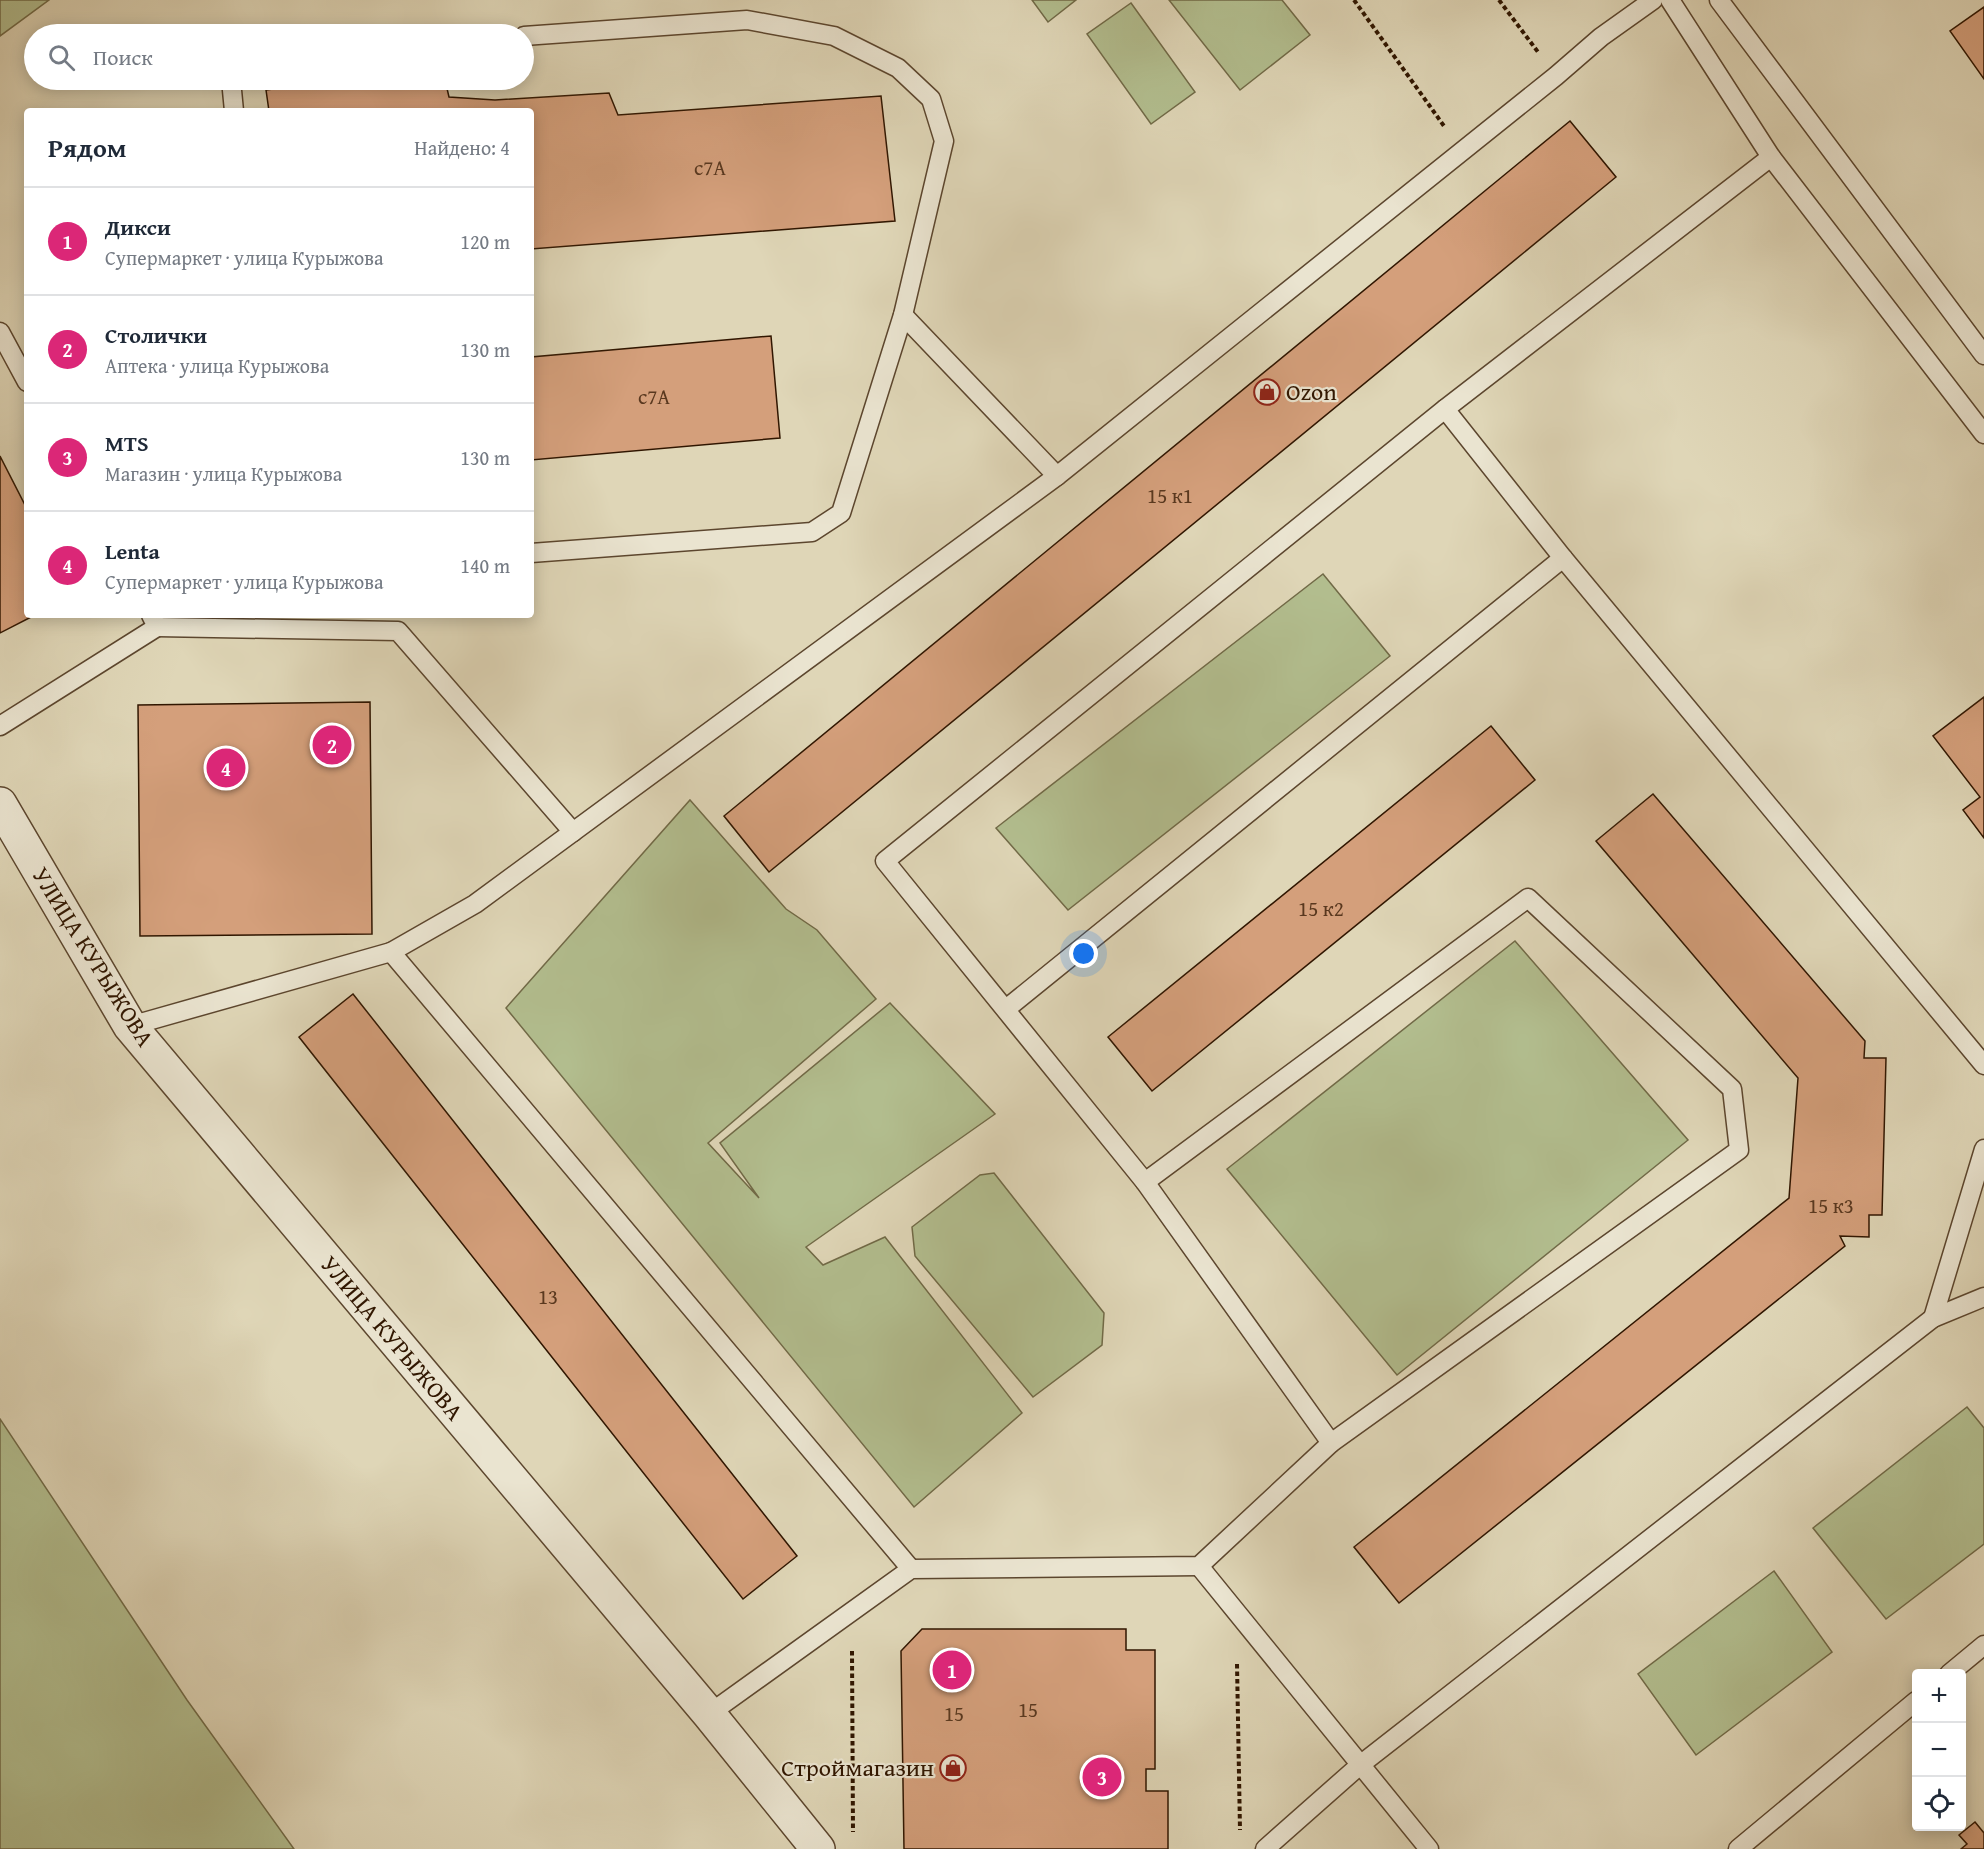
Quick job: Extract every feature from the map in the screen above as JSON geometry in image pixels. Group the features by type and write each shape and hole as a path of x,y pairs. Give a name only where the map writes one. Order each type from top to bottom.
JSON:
{"street":[{"name":"УЛИЦА КУРЫЖОВА","path":"0,804 130,1026 709,1714 818,1849"}],"lane":[{"path":"130,1026 391,951 475,904 1057,476 1556,76 1601,37 1653,0"},
{"path":"1670,0 1771,157 1984,434"},
{"path":"1719,0 1984,355"},
{"path":"534,35 747,20 834,36 897,68 932,99 944,141 903,315 841,513 812,532 534,553"},
{"path":"232,90 234,108"},
{"path":"1331,1443 1145,1182 885,861 1445,409 1771,157"},
{"path":"903,315 1057,476"},
{"path":"0,332 24,376"},
{"path":"1445,409 1563,558 1984,1065"},
{"path":"1006,1009 1563,558"},
{"path":"0,726 154,621 398,631 573,832"},
{"path":"709,1714 910,1569 1199,1566 1331,1443 1739,1150 1732,1089 1528,898 1145,1182"},
{"path":"391,951 910,1569"},
{"path":"1933,1318 1984,1149"},
{"path":"1264,1849 1360,1765 1933,1318 1984,1297"},
{"path":"1199,1566 1429,1849"},
{"path":"1955,1669 1984,1645"},
{"path":"1738,1849 1912,1705"}],"path":[{"path":"1354,0 1462,151"},
{"path":"1499,0 1556,76"},
{"path":"851,1611 853,1837"},
{"path":"1236,1612 1241,1837"}],"green space":[{"path":"0,0 49,0 0,36"},
{"path":"1032,0 1076,0 1048,22"},
{"path":"1169,0 1282,0 1310,35 1240,90"},
{"path":"1131,3 1195,92 1151,124 1087,34"},
{"path":"1323,574 1390,656 1068,910 996,828"},
{"path":"690,800 786,909 817,930 876,999 708,1143 759,1198 720,1143 890,1003 995,1114 806,1247 823,1265 885,1237 1022,1413 914,1507 506,1008"},
{"path":"1515,941 1688,1140 1397,1375 1227,1169"},
{"path":"994,1173 1104,1313 1102,1345 1033,1397 915,1256 912,1227 980,1175"},
{"path":"1967,1407 1984,1428 1984,1544 1886,1619 1813,1528"},
{"path":"0,1419 187,1700 294,1849 0,1849"},
{"path":"1774,1571 1832,1652 1696,1755 1638,1674"}],"building":[{"path":"1984,7 1984,79 1950,31"},
{"path":"266,90 447,90 449,97 495,100 609,93 618,115 881,96 895,221 534,249 534,108 269,108"},
{"path":"1570,121 1616,177 769,872 724,816"},
{"path":"771,336 780,438 534,460 534,357"},
{"path":"0,456 24,503 24,618 29,618 0,633"},
{"path":"1984,697 1984,838 1963,810 1980,797 1933,736"},
{"path":"370,702 372,934 140,936 138,705"},
{"path":"1491,726 1535,780 1152,1091 1108,1037"},
{"path":"1653,794 1865,1041 1864,1058 1886,1058 1882,1215 1869,1215 1869,1237 1840,1236 1845,1246 1399,1603 1354,1547 1789,1198 1798,1078 1596,841"},
{"path":"353,994 797,1556 743,1599 299,1037"},
{"path":"922,1629 1126,1629 1126,1650 1155,1650 1155,1769 1146,1769 1146,1791 1168,1791 1168,1849 904,1849 901,1651"},
{"path":"1975,1822 1984,1833 1984,1849 1961,1849 1967,1844 1959,1835"}],"place":[{"name":"Ozon","path":"1267,392"},
{"name":"Столички","path":"332,745"},
{"name":"Lenta","path":"226,768"},
{"name":"Дикси","path":"952,1670"},
{"name":"Строймагазин","path":"953,1768"},
{"name":"MTS","path":"1102,1777"}]}
